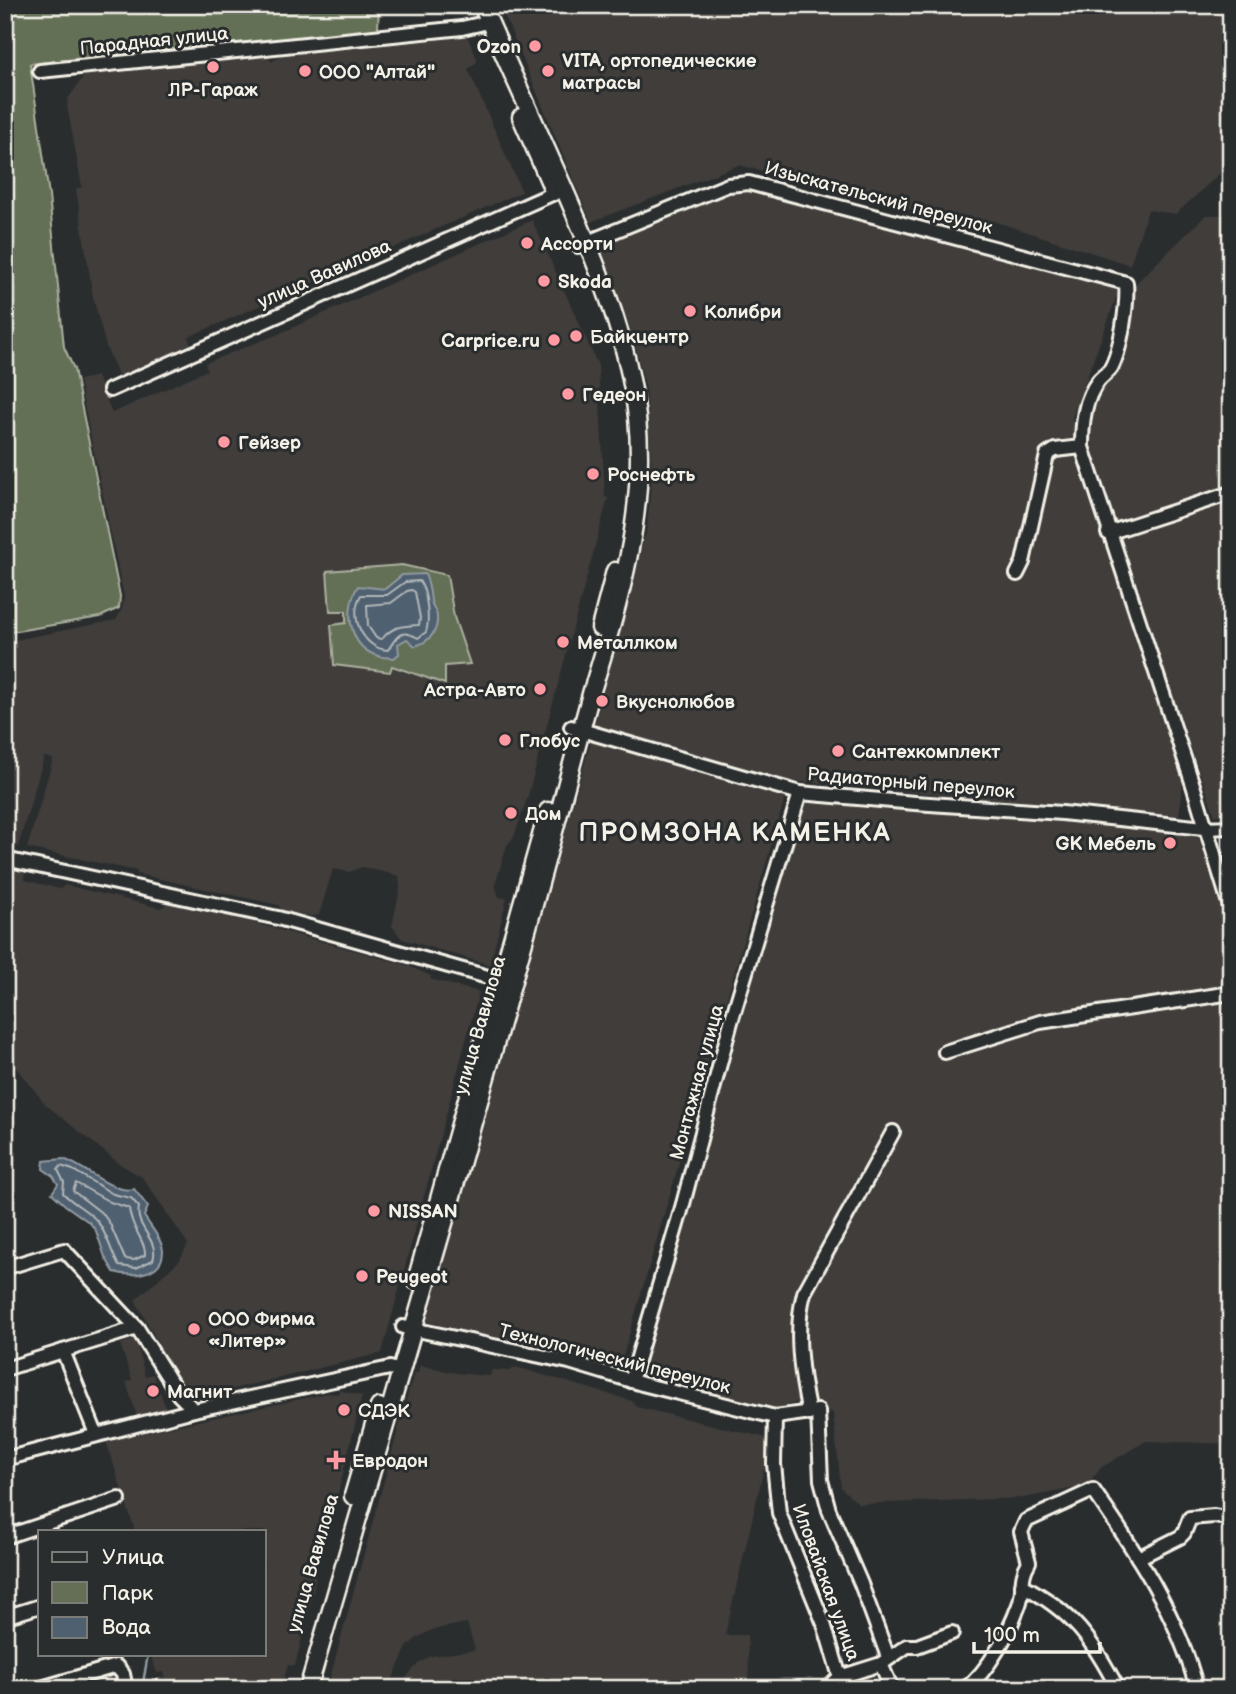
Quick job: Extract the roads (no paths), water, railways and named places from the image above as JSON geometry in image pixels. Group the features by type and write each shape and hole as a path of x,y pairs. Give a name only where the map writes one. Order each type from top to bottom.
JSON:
{"main road":[{"name":"улица Вавилова","path":"472,5 554,193 582,243"},
{"name":"улица Вавилова","path":"408,1329 502,981 576,729 626,572 639,497 640,460 630,369 614,313 482,5"},
{"name":"улица Вавилова","path":"298,1689 513,984 576,729"},
{"name":"улица Вавилова","path":"308,1689 395,1370"}],"street":[{"name":"Парадная улица","path":"40,71 481,24"},
{"name":"Изыскательский переулок","path":"582,243 728,185 749,183 1126,282 1128,297 1124,326 1111,368 1098,381 1085,408 1082,447"},
{"name":"улица Вавилова","path":"110,390 554,193"},
{"path":"1017,574 1023,562 1047,455 1055,450 1082,447 1108,533 1193,785 1231,911"},
{"path":"1108,533 1231,493"},
{"name":"Радиаторный переулок","path":"576,729 800,793 1062,813 1204,828 1231,827"},
{"name":"Монтажная улица","path":"631,1381 683,1203 731,1022 800,793"},
{"name":"улица Вавилова","path":"5,859 278,918 502,981"},
{"path":"945,1052 1040,1022 1231,993"},
{"path":"813,1412 799,1333 799,1313 804,1293 893,1132"},
{"path":"5,1268 64,1250 137,1328 179,1395 194,1410"},
{"path":"5,1369 137,1328"},
{"name":"Технологический переулок","path":"408,1329 569,1362 631,1381 775,1417 813,1412"},
{"path":"63,1351 96,1434"},
{"path":"5,1459 194,1410 395,1370"},
{"name":"Иловайская улица","path":"813,1412 821,1480 829,1510 861,1584 892,1689"},
{"name":"Иловайская улица","path":"775,1417 774,1464 779,1513 824,1623 841,1677"},
{"path":"965,1689 986,1669 1020,1603 1021,1574 1029,1562 1021,1532 1026,1521 1093,1490 1138,1558 1185,1647 1197,1689"},
{"path":"5,1537 119,1499"},
{"path":"1138,1558 1180,1537 1190,1518 1214,1516 1231,1520"},
{"path":"1022,1585 1068,1614 1088,1638 1118,1689"},
{"path":"5,1617 38,1607"},
{"name":"Иловайская улица","path":"827,1689 841,1677 884,1661 907,1646 917,1646 952,1633"},
{"path":"37,1689 117,1666 123,1674 125,1689"}],"water":[{"path":"425,574 437,617 432,636 415,646 407,639 398,644 399,654 394,658 380,657 368,651 355,636 350,616 358,586 385,589 402,575"},
{"path":"63,1159 117,1188 134,1189 148,1207 144,1216 162,1246 162,1259 158,1266 145,1273 114,1272 90,1223 52,1193 58,1184 53,1176 43,1169 44,1161"}],"waterway":[{"path":"142,1689 148,1656"}],"place":[{"name":"Ozon","path":"535,46"},
{"name":"ЛР-Гараж","path":"213,67"},
{"name":"ООО \"Алтай\"","path":"305,71"},
{"name":"VITA, ортопедические матрасы","path":"548,71"},
{"name":"Ассорти","path":"527,243"},
{"name":"Skoda","path":"544,281"},
{"name":"Колибри","path":"690,311"},
{"name":"Байкцентр","path":"576,336"},
{"name":"Carprice.ru","path":"554,340"},
{"name":"Гедеон","path":"568,394"},
{"name":"Гейзер","path":"224,442"},
{"name":"Роснефть","path":"593,474"},
{"name":"Металлком","path":"563,642"},
{"name":"Астра-Авто","path":"540,689"},
{"name":"Вкуснолюбов","path":"602,701"},
{"name":"Глобус","path":"505,740"},
{"name":"Сантехкомплект","path":"838,751"},
{"name":"Дом","path":"511,813"},
{"name":"GK Мебель","path":"1170,843"},
{"name":"NISSAN","path":"374,1211"},
{"name":"Peugeot","path":"362,1276"},
{"name":"ООО Фирма «Литер»","path":"194,1329"},
{"name":"Магнит","path":"153,1391"},
{"name":"СДЭК","path":"344,1410"},
{"name":"Евродон","path":"336,1460"}],"district":[{"name":"ПРОМЗОНА КАМЕНКА","path":"735,832"}]}
